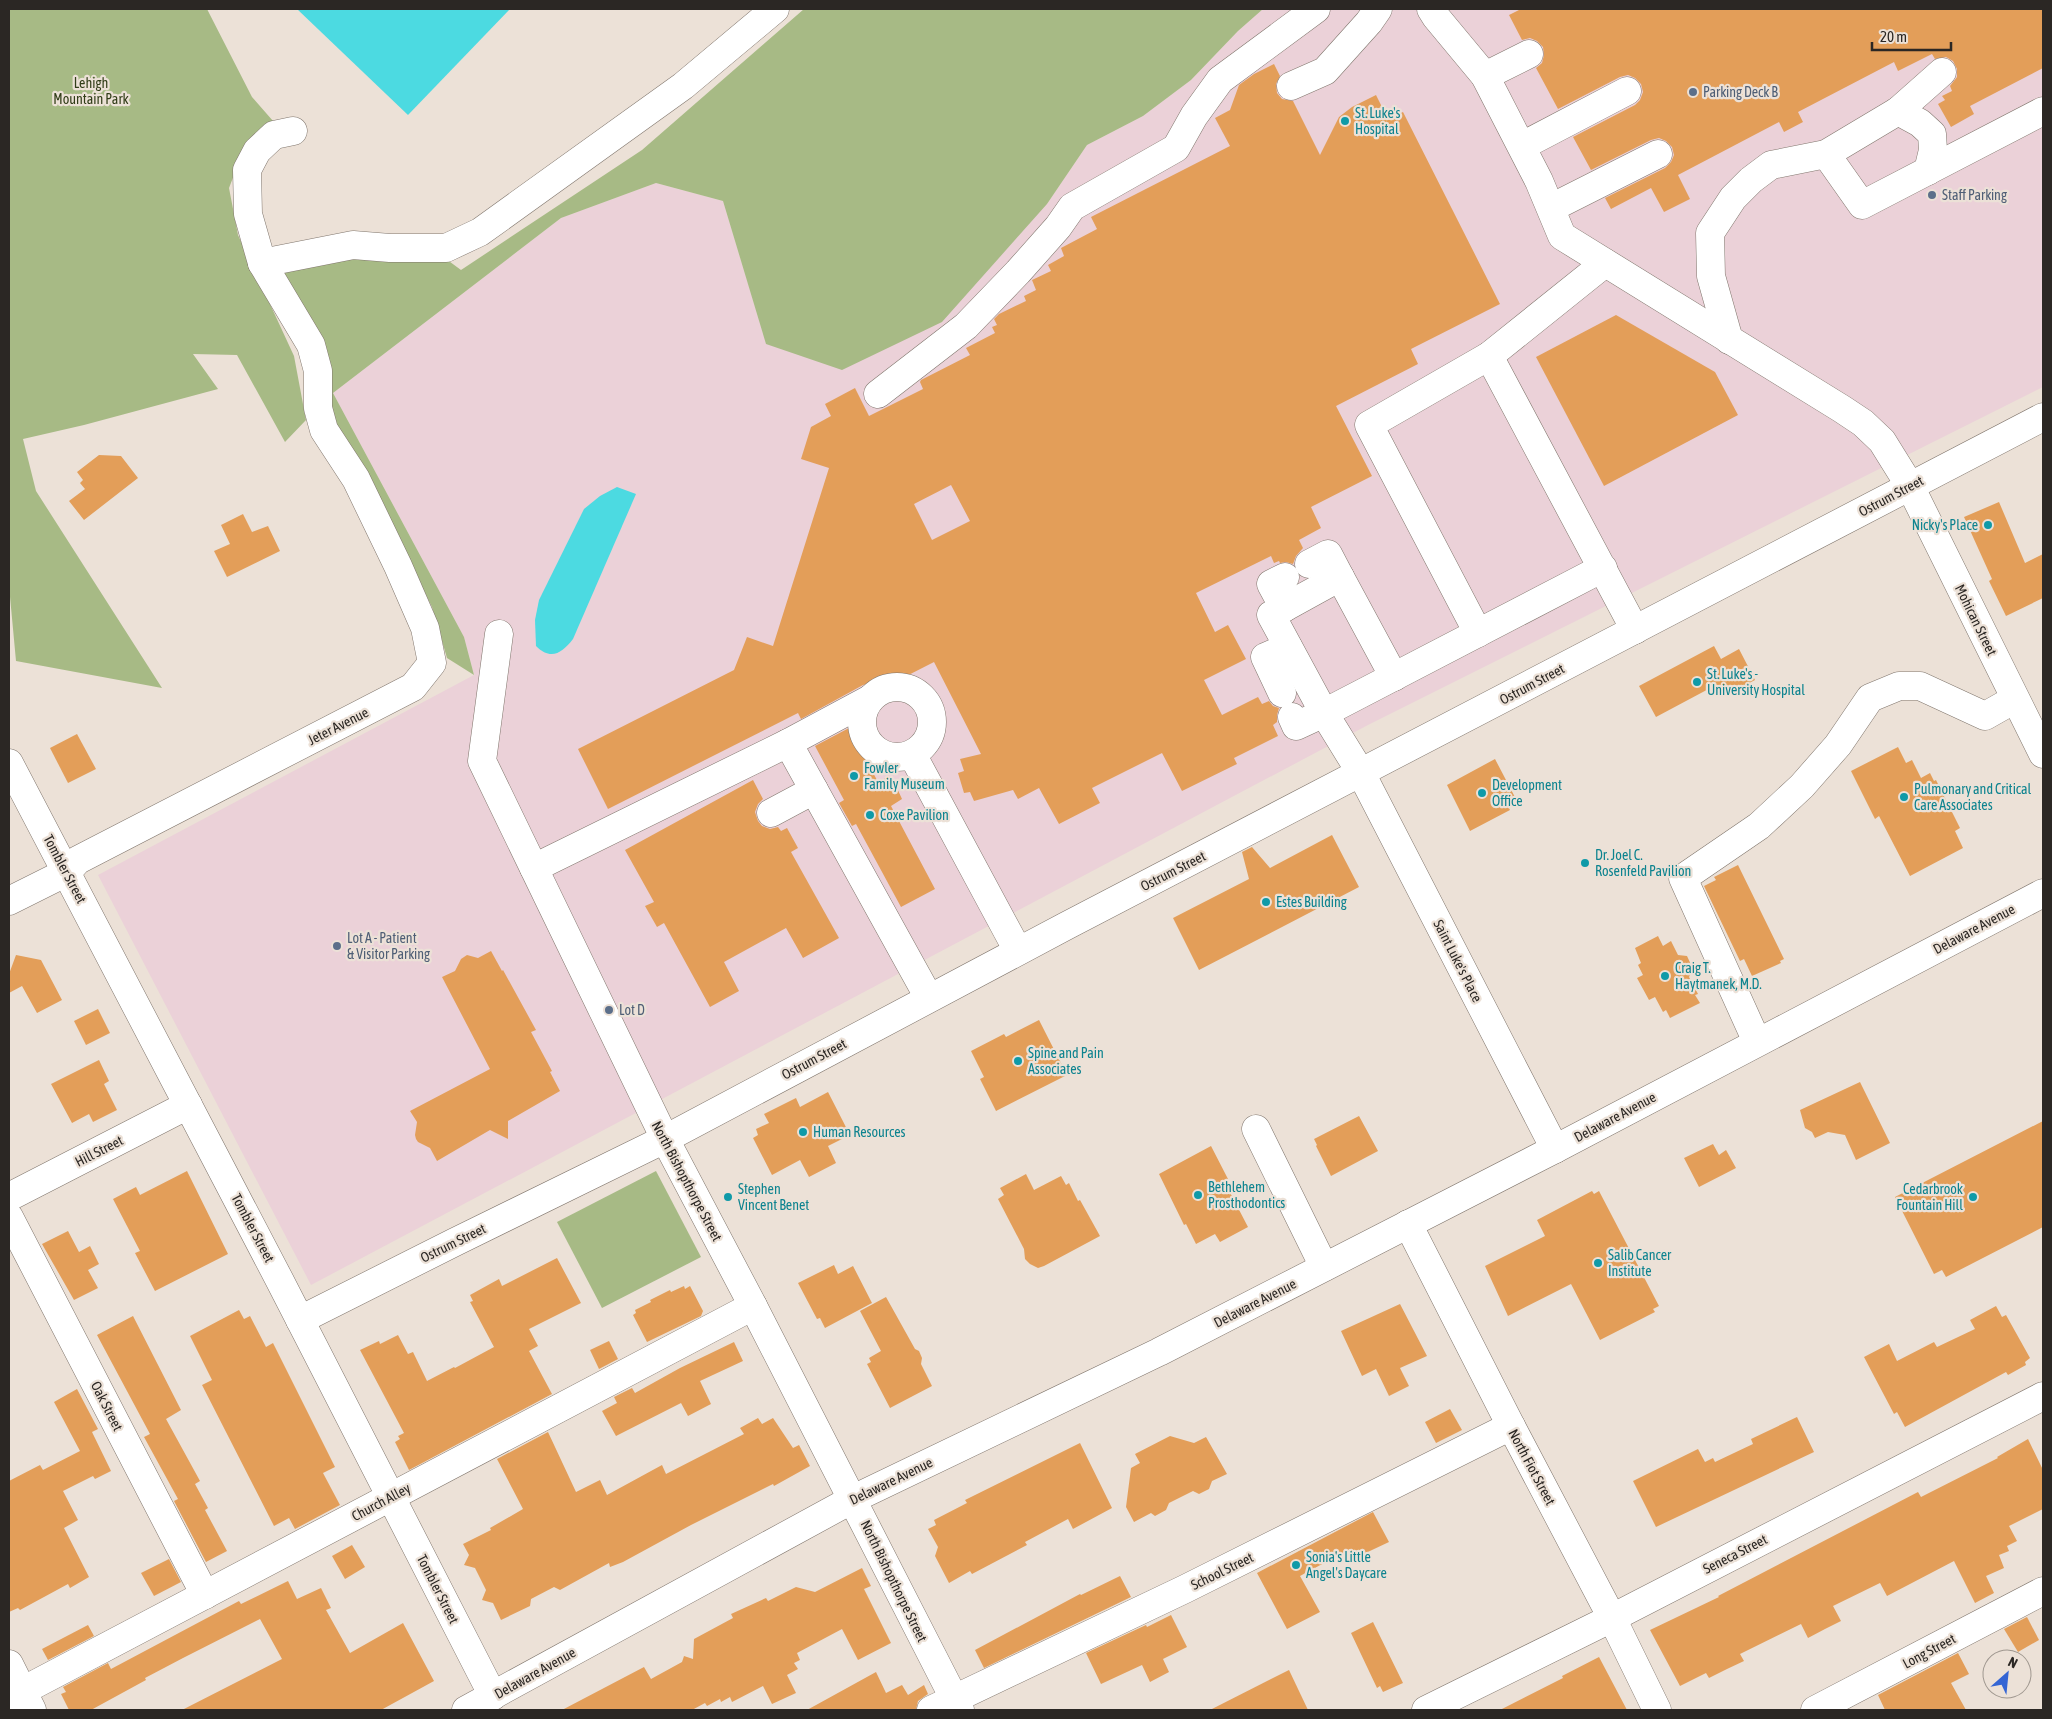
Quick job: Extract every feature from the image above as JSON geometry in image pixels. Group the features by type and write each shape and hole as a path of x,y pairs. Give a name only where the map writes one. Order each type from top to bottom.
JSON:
{"street":[{"path":"262,263 353,245 390,248 446,248 480,232 683,86 775,9"},
{"path":"878,394 966,326 1058,227 1072,206 1176,148 1194,116 1220,80 1316,9"},
{"path":"1291,86 1325,71 1369,22 1378,9"},
{"name":"Mohican Street","path":"1431,9 1485,76 1552,208 1562,236 1863,423 1882,441 1910,486 2043,754"},
{"path":"1485,76 1529,54"},
{"path":"1729,340 1712,276 1710,233 1733,198 1751,180 1771,165 1826,154 1898,111 1942,72"},
{"path":"1522,146 1627,91"},
{"path":"1898,111 1920,123 1932,134 1933,150 1928,171"},
{"path":"1826,154 1862,205 2043,111"},
{"name":"Jeter Avenue","path":"9,901 67,872 78,860 413,687 432,663 425,628 398,566 356,480 324,430 318,408 318,371 311,345 262,263 248,214 247,170 257,151 274,135 293,131"},
{"path":"1552,208 1658,154"},
{"path":"1478,633 1369,425 1489,356 1605,263"},
{"path":"1489,356 1635,630"},
{"name":"Ostrum Street","path":"300,1320 463,1237 665,1139 1018,951 2043,417"},
{"path":"1310,564 1328,554 1394,677"},
{"path":"1288,647 1265,657 1296,726 1603,568"},
{"path":"1285,577 1271,584 1284,608 1340,577"},
{"name":"Saint Luke's Place","path":"1284,608 1271,615 1324,713 1361,773 1555,1149"},
{"name":"North Bishopthorpe Street","path":"499,634 482,761 665,1139 853,1499 948,1706"},
{"path":"1757,1042 1683,878 1759,826 1802,786 1838,745 1870,698 1899,686 1920,686 1985,716 2015,699"},
{"path":"534,868 788,743 870,699 880,691 891,687 913,690 922,697 928,706 932,716 932,728 928,738 921,747 912,754 888,756 878,751 869,743 863,732 862,720 864,709 870,699"},
{"path":"788,743 929,998"},
{"path":"912,754 1018,951"},
{"name":"Tombler Street","path":"9,763 300,1320 493,1696"},
{"path":"771,813 814,790"},
{"name":"Delaware Avenue","path":"466,1710 853,1499 1159,1352 1555,1149 2043,892"},
{"name":"Hill Street","path":"9,1197 188,1105"},
{"path":"1256,1129 1324,1267"},
{"name":"Oak Street","path":"9,1217 204,1595"},
{"name":"North Fiot Street","path":"1408,1224 1612,1618 1657,1710"},
{"name":"Church Alley","path":"21,1700 204,1595 753,1306"},
{"name":"Seneca Street","path":"1426,1710 1612,1618 2043,1396"},
{"name":"School Street","path":"948,1706 1511,1426"},
{"name":"Long Street","path":"1815,1710 2043,1591"},
{"path":"9,1664 21,1700"}],"shaded area":[{"path":"1263,9 2043,9 2043,387 1368,725 311,1285 98,875 474,675 464,637 333,393 561,218 656,183 723,201 766,343 1047,204 1087,145 1143,116 1191,80 1238,31"}],"green space":[{"name":"Lehigh Mountain Park","path":"9,9 207,9 252,97 273,121 244,149 229,188 238,235 294,356 306,420 285,442 237,355 193,354 218,389 84,425 23,439 36,491 162,688 16,661 9,586"},
{"path":"804,9 1263,9 1238,31 1191,80 1143,116 1087,145 1047,204 942,322 842,370 766,344 723,201 656,183 561,218 333,393 464,637 474,675 447,658 432,607 364,473 328,420 272,267 356,257 442,256 461,270 642,150"},
{"path":"656,1171 701,1257 602,1308 557,1222"}],"water":[{"path":"297,9 510,9 408,115"},
{"path":"617,487 636,494 573,639 565,648 556,653 551,654 541,651 536,646 535,620 539,600 584,509 600,496"}],"building":[{"name":"Parking Deck B","path":"1521,9 2043,9 2043,68 1970,106 1974,114 1951,127 1938,104 1945,100 1942,96 1952,91 1950,86 1957,77 1957,69 1953,61 1946,57 1935,59 1932,54 1898,71 1894,62 1798,112 1803,122 1784,132 1779,122 1678,175 1690,199 1664,212 1651,188 1611,209 1605,198 1665,168 1671,162 1674,155 1672,147 1666,141 1659,138 1651,140 1591,170 1573,137 1635,105 1640,100 1643,92 1641,84 1635,78 1628,75 1620,77 1558,109 1536,68 1542,63 1543,47 1537,41 1530,38 1522,40 1509,15"},
{"path":"1274,64 1280,76 1276,84 1277,93 1282,99 1293,101 1320,155 1339,117 1352,107 1376,95 1388,119 1403,112 1500,304 1411,349 1418,364 1336,406 1372,476 1311,507 1321,528 1299,540 1303,548 1296,556 1293,564 1280,563 1279,561 1274,563 1271,556 1196,593 1215,632 1228,625 1246,659 1204,680 1222,715 1258,697 1262,704 1269,701 1273,706 1279,708 1277,722 1273,725 1278,736 1234,758 1237,764 1182,791 1162,753 1092,788 1100,803 1059,824 1039,788 1018,799 1013,790 974,801 970,792 964,793 958,773 964,771 960,759 981,754 934,662 881,689 871,683 863,685 801,719 798,713 608,809 578,749 734,670 747,637 773,646 829,468 801,459 811,427 831,416 825,404 855,388 869,416 923,389 921,380 970,355 966,348 995,333 992,327 997,325 994,319 999,314 1026,301 1024,296 1036,290 1032,280 1051,271 1048,265 1064,256 1061,248 1097,229 1091,217 1230,146 1215,118 1230,110 1239,85 1254,74","holes":["951,485 970,521 932,540 914,504"]},
{"path":"1616,315 1715,372 1738,415 1604,486 1536,357"},
{"path":"99,455 121,456 138,478 84,520 69,501 85,489 80,483 83,480 77,472"},
{"path":"1999,502 2025,563 2043,554 2043,598 2006,616 1989,581 1992,579 1964,517"},
{"path":"243,514 252,532 268,526 280,551 227,577 214,551 230,544 221,525"},
{"name":"St. Luke's - University Hospital","path":"1714,646 1721,659 1739,649 1755,680 1722,697 1716,685 1656,717 1639,686"},
{"name":"Coxe Pavilion","path":"849,728 878,782 890,776 896,786 902,799 891,806 935,889 901,907 856,824 852,826 839,803 844,800 815,746"},
{"path":"77,734 96,769 68,783 50,748"},
{"name":"Pulmonary and Critical Care Associates","path":"1898,747 1906,763 1912,760 1921,778 1930,773 1934,781 1936,780 1960,828 1955,831 1963,848 1910,876 1879,816 1875,819 1851,771"},
{"name":"Development Office","path":"1495,759 1517,801 1508,806 1510,810 1470,831 1447,785"},
{"path":"753,780 763,799 758,804 755,812 758,821 762,826 770,829 778,827 781,831 787,828 798,848 791,852 839,938 803,958 786,928 724,962 739,991 710,1007 664,923 657,927 645,906 654,902 625,850"},
{"name":"Estes Building","path":"1332,835 1359,887 1199,970 1173,918 1249,879 1242,852 1252,847 1270,868"},
{"path":"1738,865 1784,959 1780,961 1781,963 1752,976 1744,959 1740,961 1704,886 1716,880 1714,877"},
{"name":"Craig T. Haytmanek, M.D.","path":"1658,936 1663,946 1671,941 1678,955 1687,956 1693,969 1689,977 1698,994 1695,995 1700,1003 1670,1018 1666,1010 1663,1012 1655,997 1649,1000 1637,978 1643,975 1638,965 1641,963 1635,948"},
{"path":"491,951 536,1030 531,1032 552,1071 550,1072 560,1091 508,1121 508,1139 490,1130 437,1161 430,1148 416,1139 417,1122 410,1111 490,1069 442,977 455,971 461,959 467,955 478,958"},
{"path":"16,955 41,960 62,1000 37,1013 22,986 9,993 9,974"},
{"path":"98,1009 110,1033 86,1045 74,1021"},
{"name":"Spine and Pain Associates","path":"1039,1020 1067,1075 996,1111 980,1079 984,1077 971,1051 1004,1034 1006,1037"},
{"path":"99,1060 109,1081 104,1084 117,1110 93,1122 89,1114 72,1123 51,1084"},
{"path":"1860,1082 1890,1143 1856,1160 1845,1135 1828,1132 1815,1138 1812,1132 1805,1128 1800,1110"},
{"name":"Human Resources","path":"828,1092 850,1135 828,1146 836,1163 809,1177 800,1160 772,1175 753,1138 758,1135 756,1129 769,1123 764,1114 796,1098 800,1107"},
{"path":"1359,1116 1378,1151 1331,1176 1314,1139"},
{"name":"Cedarbrook Fountain Hill","path":"2043,1121 2043,1227 1946,1277 1942,1270 1934,1274 1895,1197"},
{"path":"1713,1144 1719,1155 1726,1150 1736,1168 1699,1187 1684,1158"},
{"name":"Bethlehem Prosthodontics","path":"1211,1146 1228,1179 1224,1181 1248,1227 1220,1242 1215,1234 1196,1244 1186,1224 1184,1225 1159,1174"},
{"path":"187,1171 228,1254 155,1291 135,1253 140,1251 113,1199 136,1187 140,1195"},
{"path":"1026,1174 1034,1190 1061,1176 1066,1185 1069,1183 1100,1236 1044,1266 1038,1268 1030,1264 1025,1259 1024,1249 998,1199 1004,1195 1000,1188"},
{"name":"Salib Cancer Institute","path":"1592,1191 1594,1194 1599,1191 1659,1306 1653,1309 1655,1312 1600,1340 1571,1284 1508,1316 1485,1266 1545,1236 1537,1220"},
{"path":"68,1231 79,1252 90,1246 99,1264 88,1270 98,1288 74,1300 42,1244"},
{"path":"557,1258 581,1303 529,1329 538,1346 529,1351 552,1394 409,1470 395,1442 400,1439 398,1436 404,1433 360,1350 379,1341 380,1344 398,1335 408,1354 413,1352 427,1381 455,1368 494,1347 470,1302 473,1301 470,1295 499,1279 502,1286"},
{"path":"834,1265 838,1274 853,1266 872,1303 825,1328 820,1318 817,1319 798,1283"},
{"path":"684,1286 685,1289 690,1286 703,1311 701,1316 647,1342 633,1315 636,1313 635,1310 670,1290 671,1292"},
{"path":"886,1297 915,1349 919,1351 922,1358 921,1364 932,1386 890,1408 867,1364 871,1362 869,1358 881,1351 860,1311"},
{"path":"1400,1304 1427,1356 1400,1368 1409,1386 1389,1396 1376,1369 1362,1376 1341,1331"},
{"path":"1996,1306 2002,1317 2006,1315 2030,1358 2025,1362 2026,1365 2008,1375 2006,1372 1905,1427 1897,1412 1894,1414 1864,1357 1889,1344 1897,1361 1934,1342 1937,1347 1975,1329 1970,1320"},
{"path":"239,1310 244,1319 250,1316 266,1347 273,1343 335,1467 323,1473 340,1505 295,1529 289,1518 274,1526 202,1385 212,1380 190,1336"},
{"path":"133,1316 181,1410 166,1419 200,1481 195,1484 208,1508 205,1510 227,1551 206,1562 174,1501 178,1499 144,1437 150,1434 97,1335"},
{"path":"609,1341 618,1359 599,1369 590,1350"},
{"path":"734,1342 743,1361 700,1381 711,1404 688,1416 681,1403 616,1436 602,1411 617,1403 614,1397 632,1388 635,1393 680,1368"},
{"path":"77,1389 98,1429 92,1432 111,1471 95,1479 93,1476 63,1491 78,1520 64,1528 89,1577 70,1588 68,1584 20,1610 18,1608 9,1612 9,1481 40,1465 43,1470 80,1451 54,1402"},
{"path":"1450,1409 1462,1430 1436,1443 1425,1422"},
{"path":"1797,1417 1814,1452 1656,1527 1633,1481 1698,1449 1705,1462 1713,1458 1715,1462 1753,1444 1751,1439"},
{"path":"758,1418 762,1424 773,1418 793,1448 799,1445 810,1466 774,1486 773,1484 691,1525 623,1562 610,1567 609,1563 560,1590 554,1587 531,1599 530,1606 501,1620 493,1603 482,1600 486,1590 475,1568 464,1565 469,1555 463,1544 491,1530 490,1528 523,1509 497,1459 548,1432 576,1492 600,1480 607,1495 662,1465 666,1474 744,1434 740,1428"},
{"path":"1170,1436 1194,1443 1206,1437 1227,1474 1212,1481 1209,1489 1199,1494 1193,1491 1169,1503 1166,1510 1155,1516 1151,1513 1134,1522 1126,1507 1131,1468 1140,1463 1135,1454"},
{"path":"2028,1439 2043,1470 2043,1509 2009,1526 2017,1541 2007,1546 2009,1551 1999,1555 2004,1568 1986,1576 1994,1593 1975,1603 1954,1561 1887,1596 1880,1583 1833,1606 1841,1621 1808,1638 1801,1624 1740,1654 1744,1661 1709,1678 1706,1673 1680,1686 1650,1630 1719,1597 1918,1492 1921,1497 1998,1458"},
{"path":"1080,1443 1112,1508 1073,1529 1068,1519 1025,1542 1027,1545 972,1574 970,1571 949,1583 935,1556 938,1547 928,1529 936,1525 934,1520 967,1503 965,1500"},
{"name":"Sonia's Little Angel's Daycare","path":"1373,1512 1389,1542 1355,1558 1350,1549 1300,1576 1320,1612 1287,1629 1257,1573"},
{"path":"352,1545 365,1567 345,1579 332,1556"},
{"path":"169,1559 181,1582 154,1596 141,1573"},
{"path":"862,1568 871,1586 864,1589 891,1643 858,1660 842,1629 797,1653 800,1660 794,1663 798,1669 787,1675 796,1693 772,1704 763,1686 732,1702 730,1697 721,1702 720,1699 707,1706 705,1703 692,1710 562,1710 644,1667 651,1679 682,1662 684,1656 693,1659 694,1639 733,1618 731,1614 766,1598 768,1601 796,1587 815,1592"},
{"path":"1120,1576 1131,1597 984,1668 975,1650 1080,1594"},
{"path":"288,1581 297,1599 321,1588 331,1608 326,1610 350,1653 403,1623 434,1681 381,1710 182,1710 282,1659 260,1619 145,1678 146,1680 91,1710 69,1710 61,1694 66,1692 63,1687 108,1663 111,1669 239,1601 241,1604"},
{"path":"1171,1615 1187,1647 1163,1659 1169,1672 1150,1682 1142,1665 1101,1684 1086,1653"},
{"path":"2027,1617 2039,1640 2023,1649 2016,1649 2004,1629"},
{"path":"1373,1622 1403,1683 1383,1692 1380,1686 1377,1688 1351,1633"},
{"path":"88,1625 94,1636 48,1660 42,1649"},
{"path":"1958,1653 1969,1674 1951,1683 1966,1710 1885,1710 1878,1695"},
{"path":"1599,1657 1627,1710 1500,1710 1563,1678 1562,1676"},
{"path":"1289,1670 1308,1710 1210,1710"},
{"path":"876,1672 886,1693 902,1685 908,1695 924,1685 928,1694 918,1701 916,1710 807,1710"}],"place":[{"name":"Parking Deck B","path":"1693,92"},
{"name":"St. Luke's Hospital","path":"1345,121"},
{"name":"Staff Parking","path":"1932,195"},
{"name":"Nicky's Place","path":"1988,525"},
{"name":"St. Luke's - University Hospital","path":"1697,682"},
{"name":"Fowler Family Museum","path":"854,776"},
{"name":"Development Office","path":"1482,793"},
{"name":"Pulmonary and Critical Care Associates","path":"1904,797"},
{"name":"Coxe Pavilion","path":"870,815"},
{"name":"Dr. Joel C. Rosenfeld Pavilion","path":"1585,863"},
{"name":"Estes Building","path":"1266,902"},
{"name":"Lot A - Patient & Visitor Parking","path":"337,946"},
{"name":"Craig T. Haytmanek, M.D.","path":"1665,976"},
{"name":"Lot D","path":"609,1010"},
{"name":"Spine and Pain Associates","path":"1018,1061"},
{"name":"Human Resources","path":"803,1132"},
{"name":"Bethlehem Prosthodontics","path":"1198,1195"},
{"name":"Stephen Vincent Benet","path":"728,1197"},
{"name":"Cedarbrook Fountain Hill","path":"1973,1197"},
{"name":"Salib Cancer Institute","path":"1598,1263"},
{"name":"Sonia's Little Angel's Daycare","path":"1296,1565"}]}
